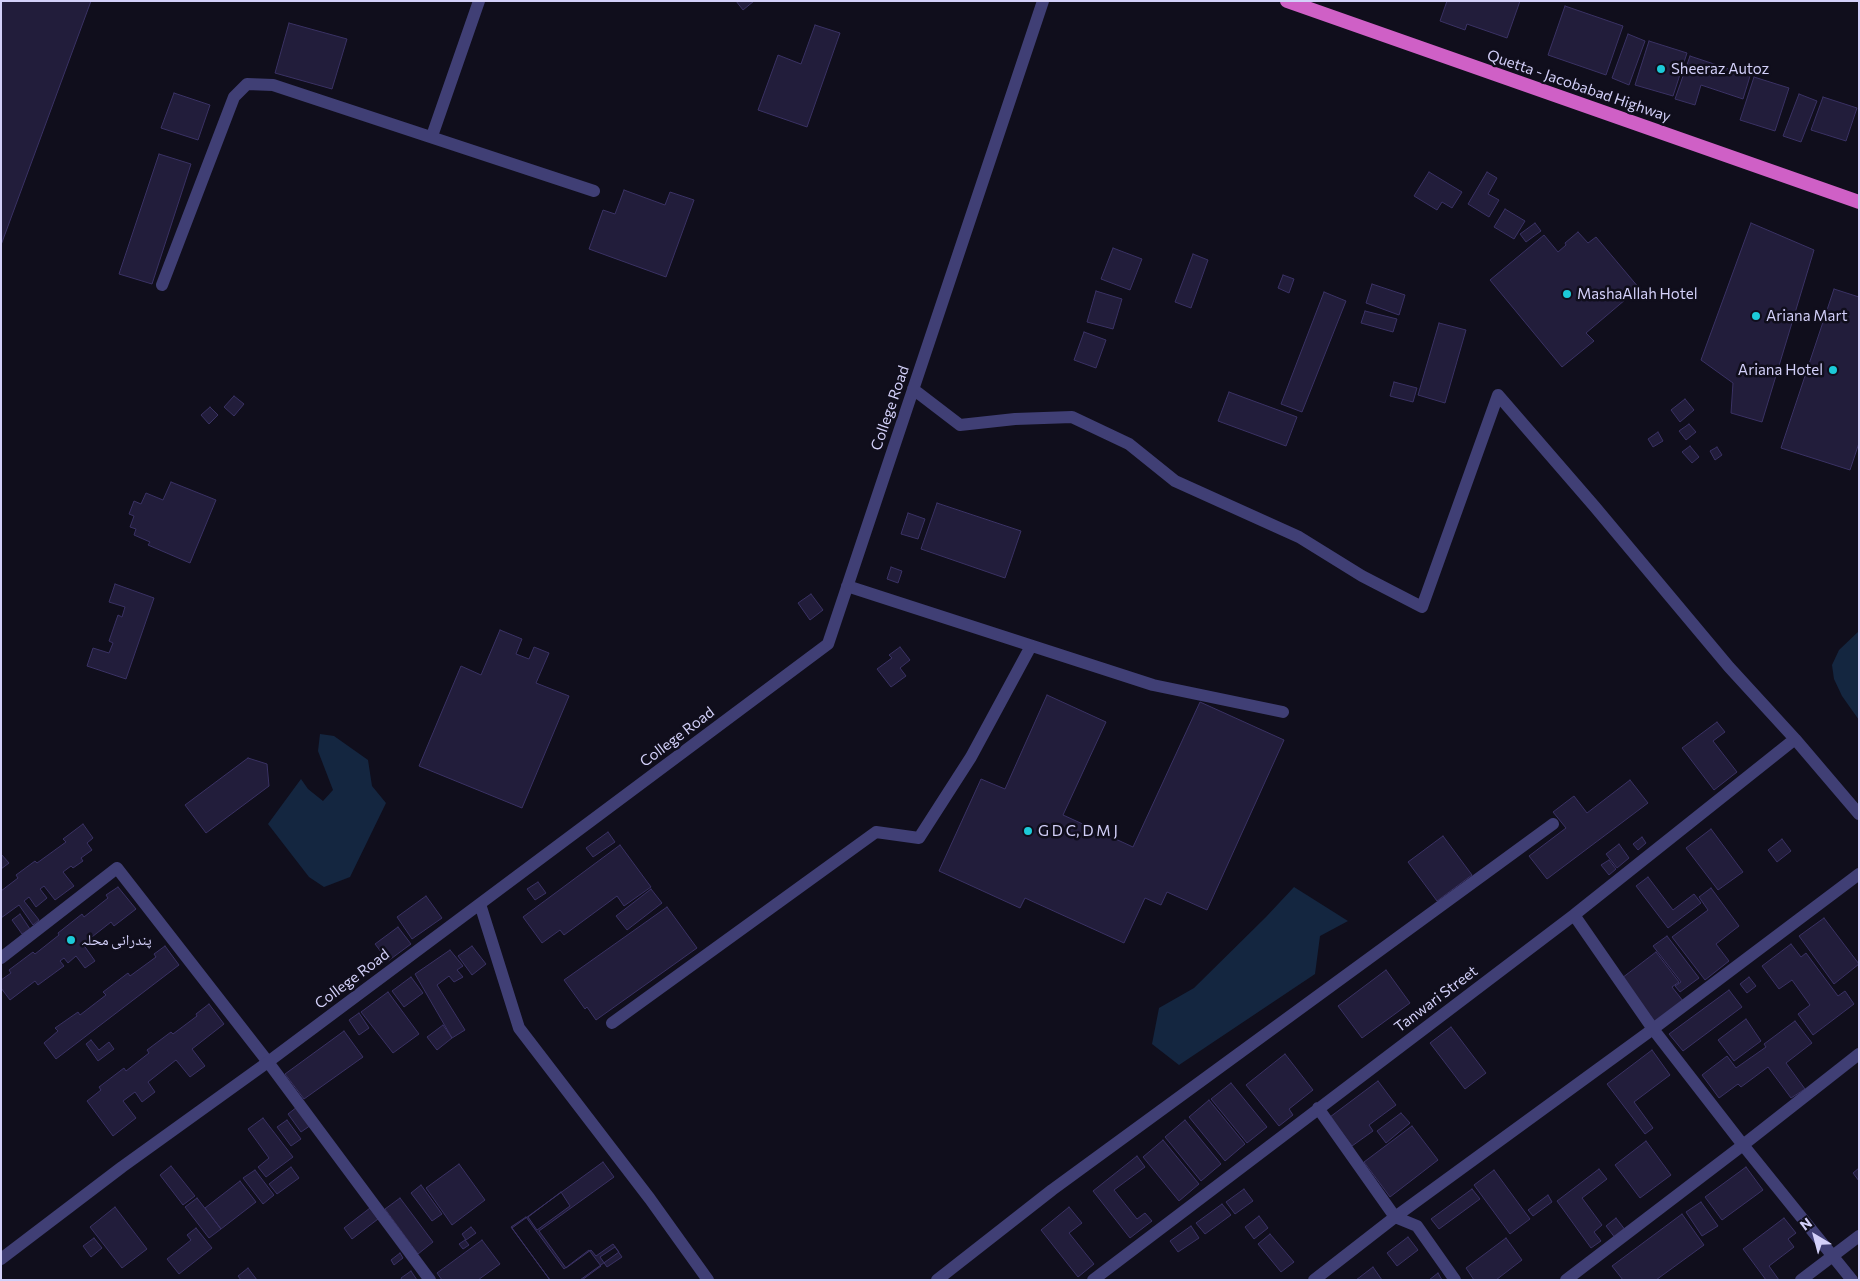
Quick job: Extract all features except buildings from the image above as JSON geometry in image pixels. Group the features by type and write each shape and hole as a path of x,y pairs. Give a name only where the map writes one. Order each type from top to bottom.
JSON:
{"highway":[{"name":"Quetta - Jacobabad Highway","path":"1288,1 1859,202"}],"street":[{"path":"432,136 479,1"},
{"name":"College Road","path":"1,1259 122,1167 268,1062 828,644 1043,1"},
{"path":"162,285 234,97 247,84 272,85 594,190"},
{"path":"913,389 960,424 1015,419 1072,417 1129,444 1175,482 1299,537 1362,576 1422,607 1498,395 1729,667 1796,739 1859,814"},
{"path":"847,586 1153,685 1284,712"},
{"path":"612,1023 876,832 918,838 971,757 1031,646"},
{"name":"Tanwari Street","path":"1093,1280 1574,915 1796,739"},
{"path":"937,1280 1052,1190 1554,824"},
{"path":"1,958 117,868 268,1062 430,1280"},
{"path":"1314,1280 1395,1217 1653,1029 1859,874"},
{"path":"480,904 519,1028 650,1199 708,1280"},
{"path":"1574,915 1653,1029 1743,1145 1852,1280"},
{"path":"1566,1280 1859,1054"},
{"path":"1318,1108 1395,1217 1417,1226 1455,1280"},
{"path":"1801,1280 1859,1236"}],"water":[{"path":"1859,631 1859,720 1842,696 1834,679 1832,665 1839,650"},
{"path":"320,734 334,736 368,760 372,786 386,803 350,877 324,887 309,877 268,824 301,779 308,789 323,801 333,790 318,751"},
{"path":"1294,887 1348,921 1320,936 1315,974 1179,1065 1152,1044 1159,1008 1194,988"}],"place":[{"name":"Sheeraz Autoz","path":"1661,69"},
{"name":"MashaAllah Hotel","path":"1567,294"},
{"name":"Ariana Mart","path":"1756,316"},
{"name":"Ariana Hotel","path":"1833,370"},
{"name":"G D C, D M J","path":"1028,831"},
{"name":"پندرانی محلہ","path":"71,940"}]}
